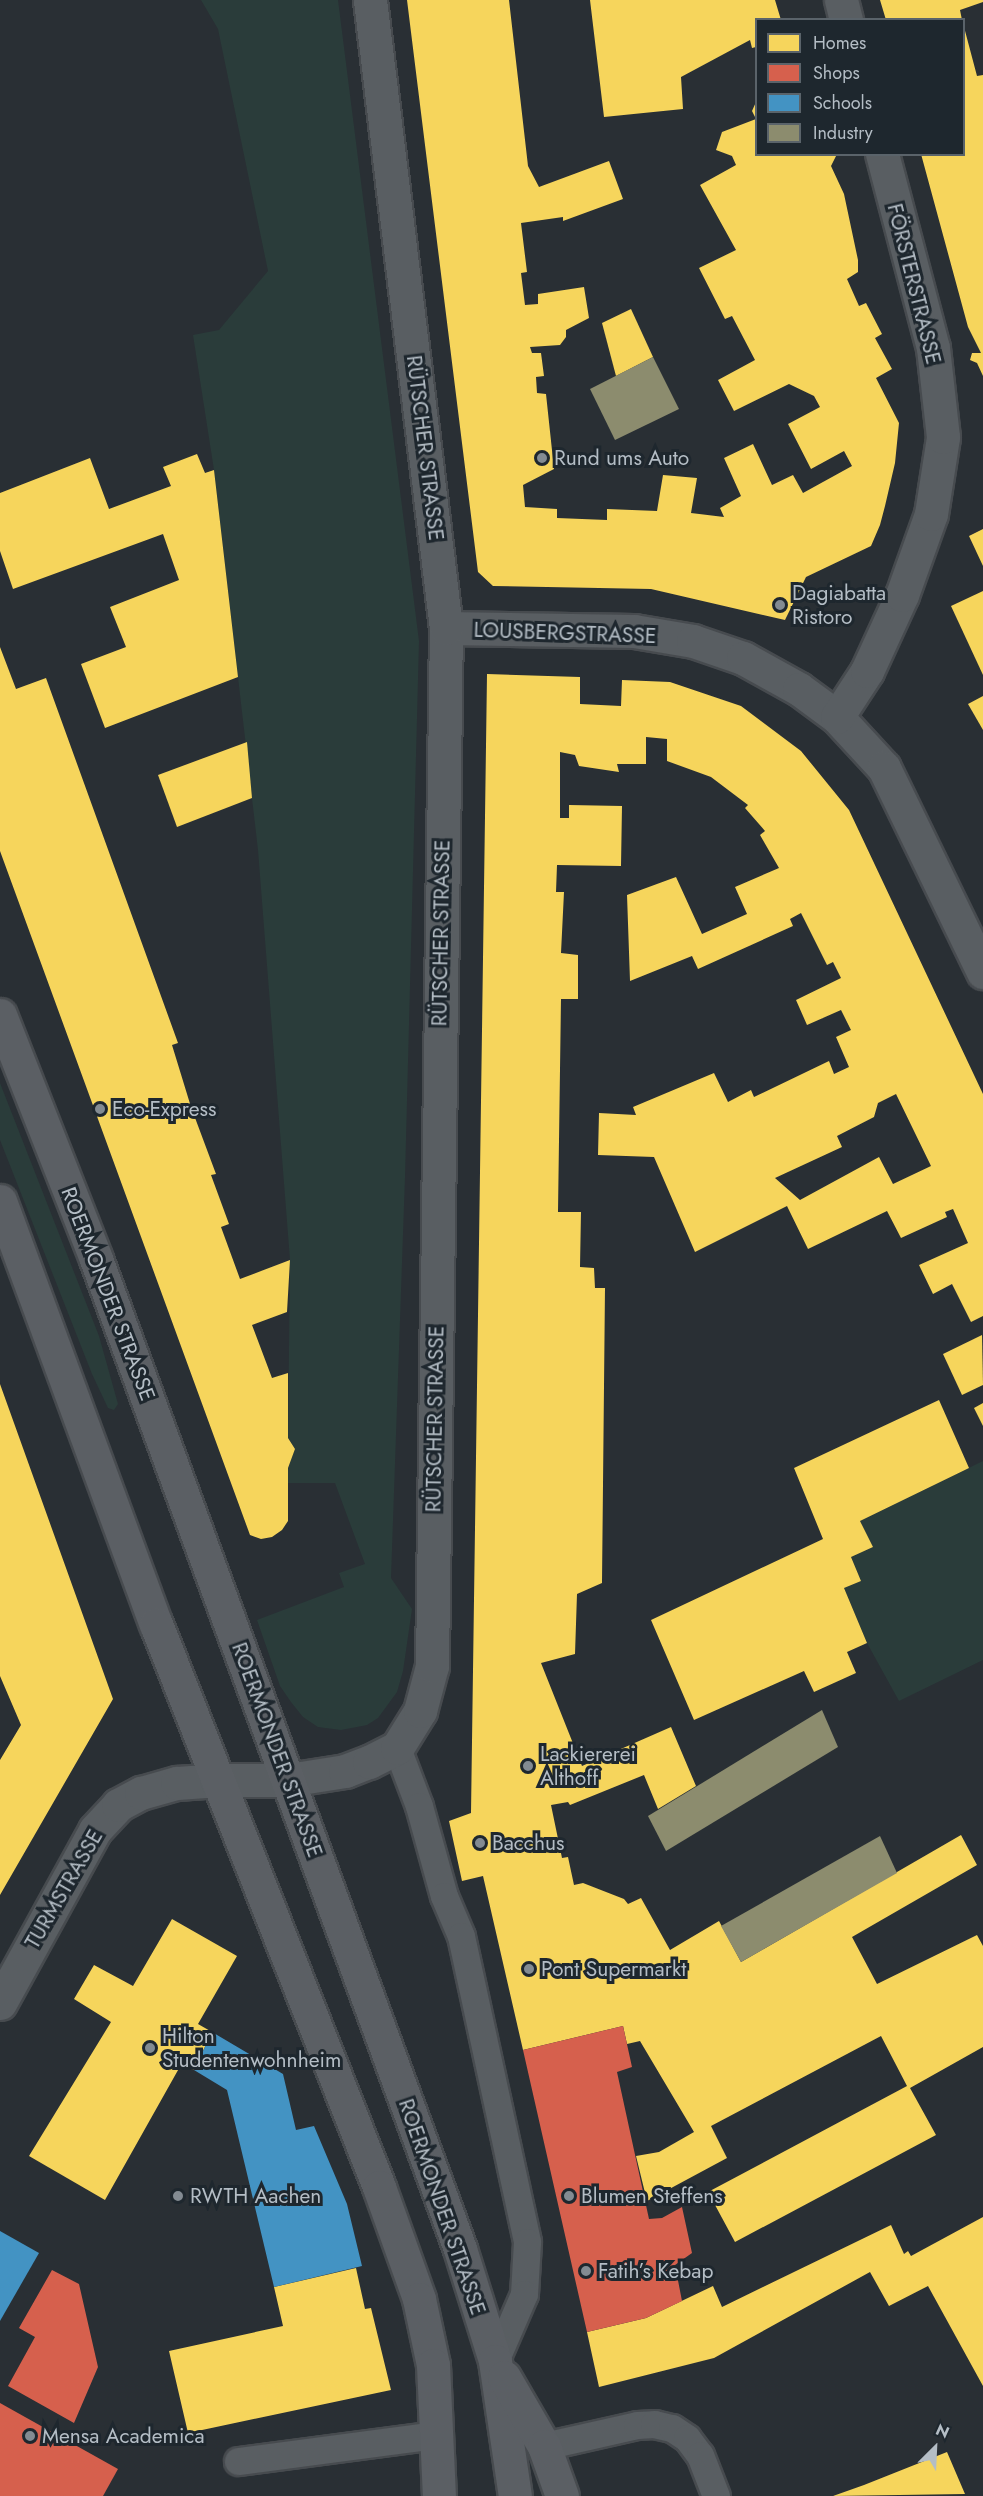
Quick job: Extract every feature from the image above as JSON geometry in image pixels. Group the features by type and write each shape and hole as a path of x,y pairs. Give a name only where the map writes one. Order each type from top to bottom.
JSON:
{"main road":[{"name":"ROERMONDER STRASSE","path":"0,1015 100,1270 460,2249 495,2361 515,2496"},
{"path":"0,1201 156,1624 379,2187 419,2299 433,2366 439,2496"},
{"path":"495,2361 544,2446 562,2496"}],"street":[{"name":"RÜTSCHER STRASSE","path":"370,0 446,628 432,1666 420,1711 397,1748"},
{"path":"841,0 846,18"},
{"name":"FÖRSTERSTRASSE","path":"837,717 867,672 902,595 931,514 943,437 933,348 883,156"},
{"name":"LOUSBERGSTRASSE","path":"446,628 634,631 693,641 743,658 799,689 837,717 884,768 983,972"},
{"path":"288,1780 345,1771 397,1748"},
{"name":"TURMSTRASSE","path":"0,2003 95,1830 118,1805 141,1793 177,1783 216,1780 288,1780"}],"lane":[{"path":"397,1748 419,1806 444,1896 460,1936 527,2242 524,2294 495,2361"},
{"path":"544,2446 637,2425 654,2424 672,2428 687,2438 700,2455 716,2496"},
{"path":"238,2461 436,2435"}],"shaded area":[{"path":"201,0 338,0 419,641 405,1177 391,1578 412,1609 403,1671 397,1692 378,1718 367,1725 341,1730 318,1727 303,1717 291,1702 280,1686 257,1620 344,1587 339,1573 365,1564 335,1483 288,1483 288,1468 295,1449 288,1438 290,1260 258,850 214,470 193,335 219,330 268,271 218,29"},
{"path":"0,1083 99,1336 118,1404 114,1410 108,1408 92,1374 0,1140"},
{"path":"983,1461 983,1660 899,1701 867,1643 844,1588 861,1581 851,1557 873,1547 860,1521"}],"building: Homes":[{"path":"407,0 509,0 528,166 539,187 609,161 623,199 563,221 563,217 521,223 527,272 521,273 525,305 538,304 538,294 584,287 589,318 566,330 566,337 560,345 530,347 532,353 541,353 544,376 536,377 537,393 546,394 554,469 523,485 525,507 557,509 557,518 607,520 607,509 657,511 663,475 697,478 691,513 724,517 720,508 741,496 724,458 753,444 772,485 793,475 803,493 852,466 844,451 811,469 788,424 820,407 814,396 789,384 734,411 718,380 755,360 732,316 725,319 699,268 736,250 700,185 736,165 732,156 716,150 722,132 755,119 755,156 836,156 831,166 844,194 858,260 858,272 847,279 859,306 866,303 882,334 875,338 892,369 876,378 899,423 895,463 880,525 871,546 806,577 785,620 651,589 493,586 478,572"},
{"path":"590,0 775,0 780,18 755,18 755,47 752,48 750,40 681,77 683,109 604,117"},
{"path":"880,0 983,0 983,2 960,10 962,18 885,18"},
{"path":"965,31 977,76 983,75 983,376 977,363 970,360 972,353 981,353 968,327 922,156 965,156"},
{"path":"631,309 653,357 616,376 602,323"},
{"path":"197,454 205,473 214,470 238,677 105,728 81,664 126,647 110,607 179,580 163,534 13,589 0,551 0,493 90,458 109,509 171,486 163,467"},
{"path":"983,529 983,566 969,536"},
{"path":"983,591 983,675 951,606"},
{"path":"0,647 16,689 46,678 178,1043 172,1045 191,1107 216,1174 211,1175 229,1224 221,1227 240,1279 290,1260 287,1312 252,1325 272,1378 288,1373 288,1438 295,1449 288,1468 288,1521 282,1530 272,1537 261,1539 250,1535 0,851"},
{"path":"487,674 580,677 580,704 621,706 622,680 670,682 741,706 801,751 849,810 983,1094 983,1316 971,1322 952,1284 933,1294 919,1265 968,1243 953,1209 945,1212 947,1217 901,1238 887,1211 808,1249 787,1206 695,1252 654,1157 598,1155 599,1113 636,1115 633,1107 714,1073 728,1102 751,1090 754,1097 829,1061 834,1074 849,1067 836,1037 851,1030 841,1010 807,1025 796,1000 841,978 833,962 827,965 801,913 790,919 793,926 698,969 692,956 630,981 627,895 676,877 702,934 747,914 735,887 779,868 760,835 765,831 745,808 748,805 711,777 667,761 667,739 646,737 646,764 617,764 619,772 579,766 575,755 560,752 560,818 569,818 569,805 622,806 621,866 557,865 556,892 564,892 561,953 578,955 578,999 561,999 558,1212 581,1212 580,1267 594,1268 595,1288 605,1288 602,1583 577,1594 575,1654 541,1663 582,1766 671,1727 696,1786 658,1809 644,1775 570,1805 568,1802 551,1805 562,1858 568,1857 574,1885 583,1883 624,1899 628,1904 641,1898 670,1950 719,1921 741,1962 961,1835 977,1865 852,1937 877,1984 977,1935 983,1946 983,2047 910,2088 936,2135 735,2242 708,2192 907,2086 881,2036 711,2126 727,2158 647,2201 636,2156 659,2152 694,2132 640,2041 627,2044 623,2026 523,2050 483,1876 462,1881 449,1821 471,1813","holes":["896,1094 931,1166 893,1184 879,1157 800,1200 775,1178 842,1147 837,1136 874,1117 878,1103"]},
{"path":"983,696 983,730 968,704"},
{"path":"247,742 252,798 177,827 158,775"},
{"path":"982,1335 983,1385 962,1395 943,1354"},
{"path":"0,1384 113,1699 0,1895 0,1760 21,1725 0,1676"},
{"path":"939,1400 969,1468 860,1521 873,1547 851,1557 861,1581 844,1588 867,1643 847,1652 856,1673 814,1692 804,1671 694,1720 651,1620 823,1539 794,1468"},
{"path":"983,1403 983,1426 974,1408"},
{"name":"Hilton Studentenwohnheim","path":"172,1919 237,1956 198,2024 212,2032 194,2070 182,2063 105,2200 29,2156 111,2022 74,1999 94,1965 133,1986"},
{"path":"983,2217 983,2386 928,2286 889,2306 870,2272 714,2358 599,2387 587,2332 646,2318 713,2286 722,2307 891,2225 904,2254 908,2251 911,2256"},
{"path":"356,2268 365,2309 371,2308 391,2390 188,2433 169,2351 283,2326 274,2287"},
{"path":"947,2452 965,2494 833,2496 864,2485"}],"building: Shops":[{"path":"623,2026 632,2067 617,2072 649,2219 662,2218 682,2207 692,2253 675,2265 682,2301 646,2318 587,2332 523,2050"},
{"path":"52,2270 79,2284 98,2367 74,2423 8,2386 35,2337 19,2328"},
{"name":"Mensa Academica","path":"0,2403 118,2469 103,2496 0,2496"}],"building: Schools":[{"path":"212,2032 283,2074 296,2130 314,2126 347,2204 362,2266 274,2287 227,2090 194,2070"},
{"path":"0,2231 39,2253 0,2321"}],"building: Industry":[{"path":"653,357 679,409 615,440 590,389"},
{"path":"822,1710 838,1747 666,1851 648,1816"},
{"path":"880,1836 897,1873 741,1962 721,1926"}],"place":[{"name":"Rund ums Auto","path":"542,458"},
{"name":"Dagiabatta Ristoro","path":"780,605"},
{"name":"Eco-Express","path":"100,1109"},
{"name":"Lackiererei Althoff","path":"528,1766"},
{"name":"Bacchus","path":"480,1843"},
{"name":"Pont Supermarkt","path":"529,1969"},
{"name":"Hilton Studentenwohnheim","path":"150,2048"},
{"name":"RWTH Aachen","path":"178,2196"},
{"name":"Blumen Steffens","path":"569,2196"},
{"name":"Fatih’s Kebap","path":"586,2271"},
{"name":"Mensa Academica","path":"30,2436"}]}
